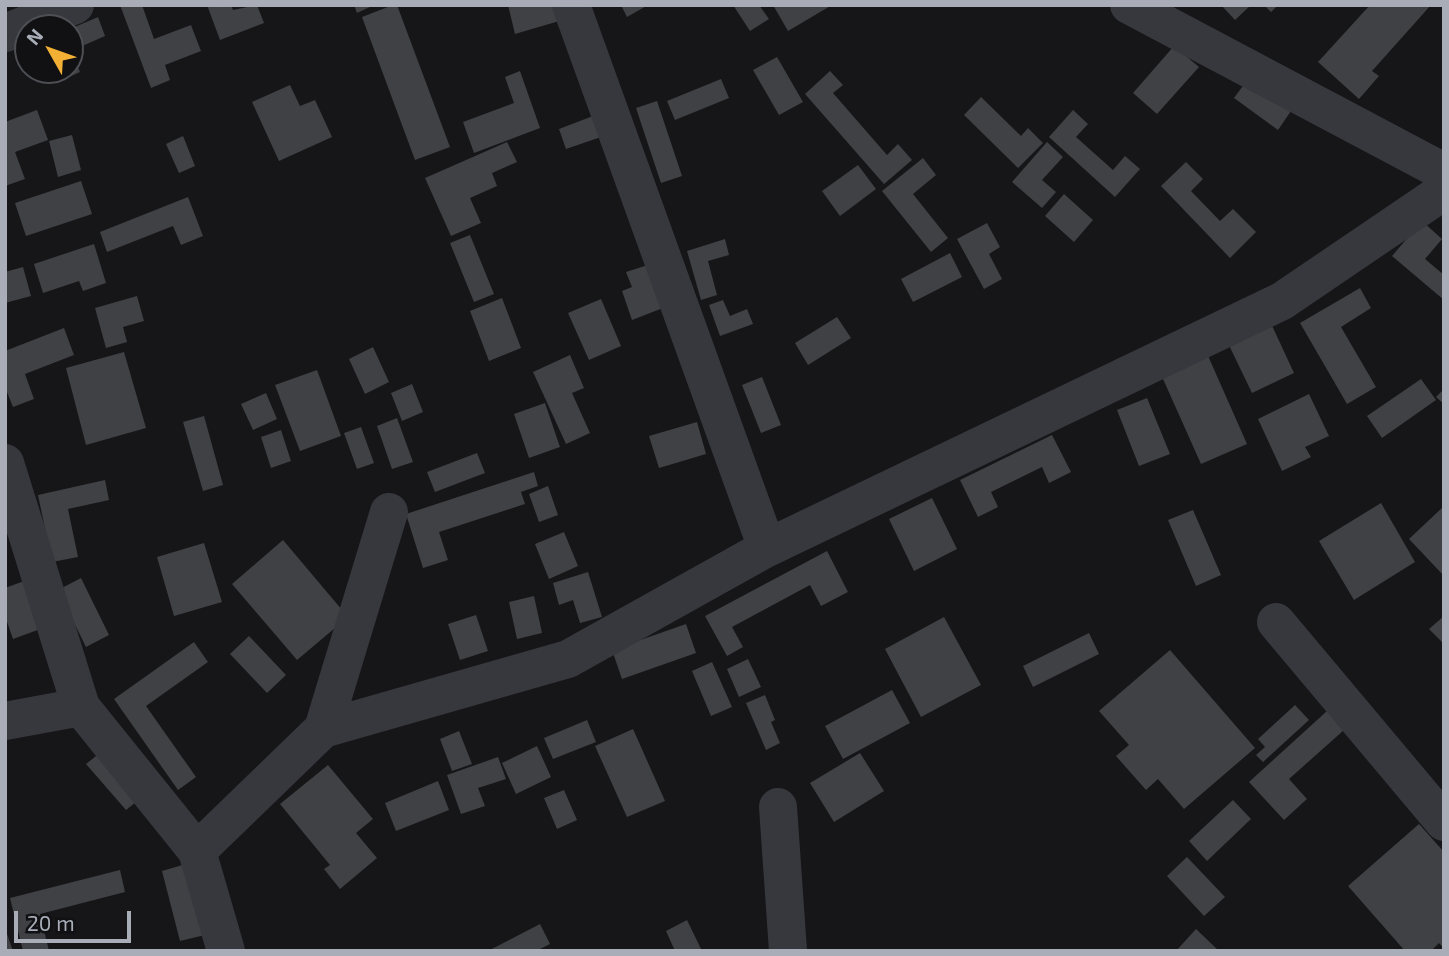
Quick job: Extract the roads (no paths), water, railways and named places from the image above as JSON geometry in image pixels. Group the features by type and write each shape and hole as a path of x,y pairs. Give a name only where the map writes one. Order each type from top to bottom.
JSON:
{"street":[{"path":"5,33 75,5"},
{"path":"571,5 767,548"},
{"path":"1129,5 1444,172"},
{"path":"197,851 323,729 568,659 767,548 1282,301 1444,191"},
{"path":"5,463 81,707 197,851 226,951"},
{"path":"323,729 389,512"},
{"path":"1276,622 1444,822"},
{"path":"5,721 81,707"},
{"path":"778,807 788,951"}]}
